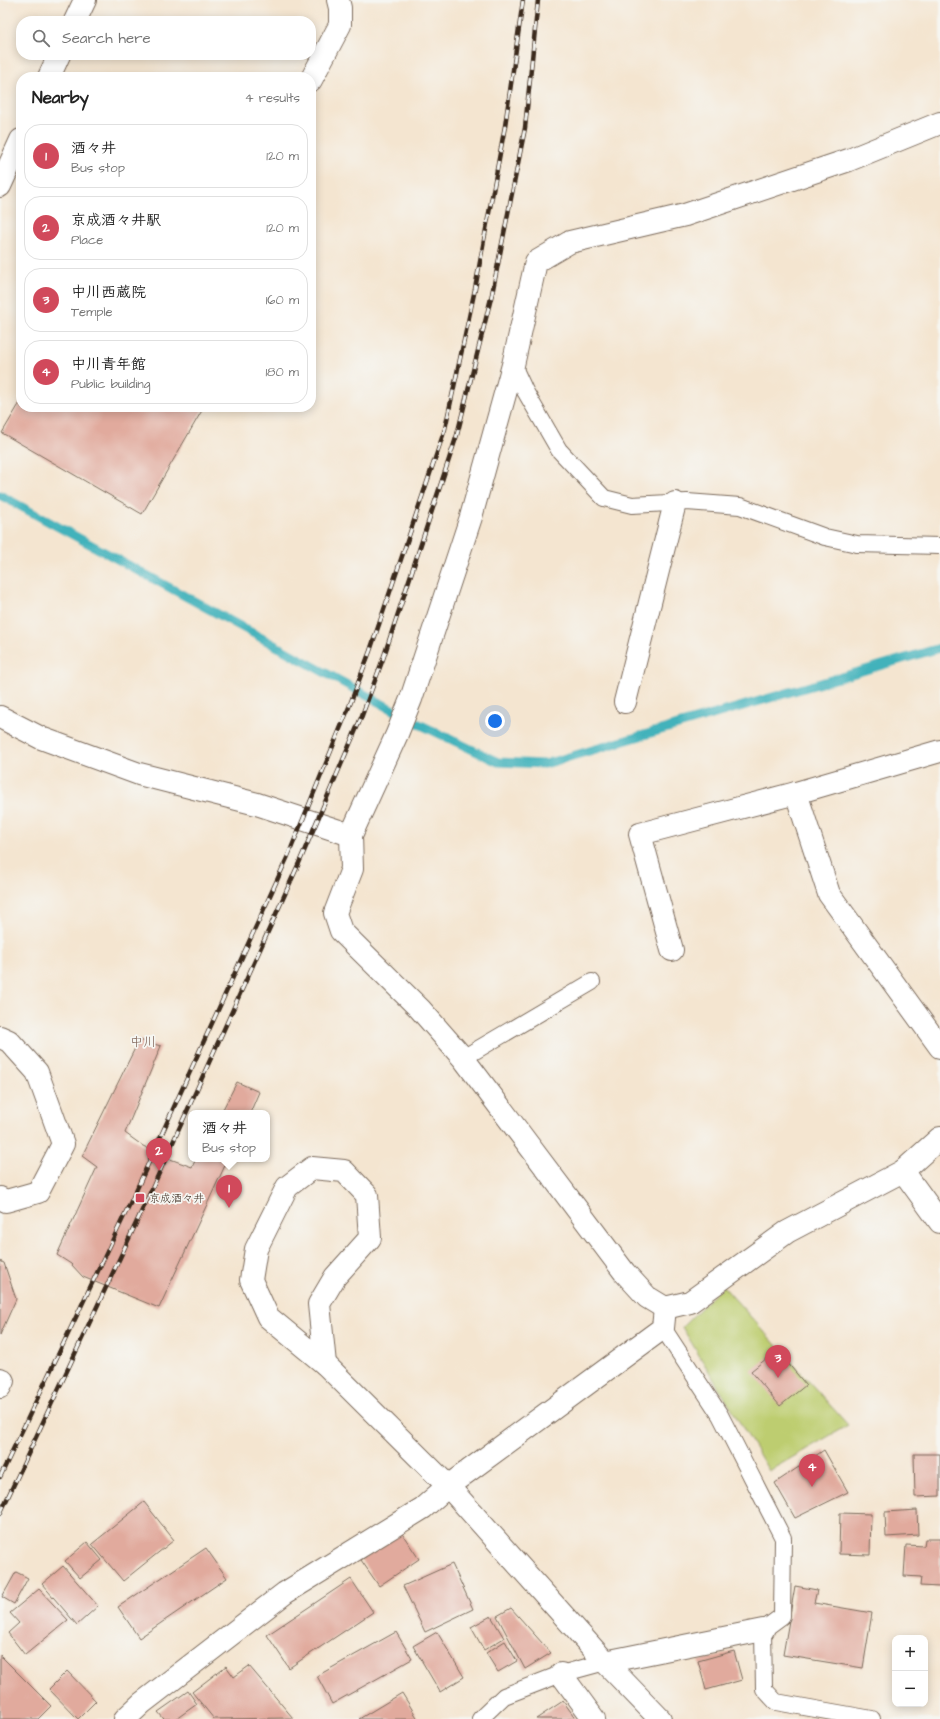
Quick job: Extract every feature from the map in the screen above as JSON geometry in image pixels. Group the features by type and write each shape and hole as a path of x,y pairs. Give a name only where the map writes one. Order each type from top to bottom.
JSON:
{"street":[{"path":"77,16 85,0"},
{"path":"315,72 340,25 340,8 338,0"},
{"path":"51,72 57,60"},
{"path":"664,1318 625,1273 463,1058 420,1009 341,931 335,912 352,869 351,835 397,734 411,699 471,517 513,365 536,262 570,242 685,215 849,160 940,123"},
{"path":"0,186 16,151"},
{"path":"625,702 676,503"},
{"path":"0,717 41,738 140,774 257,804 351,835"},
{"path":"672,950 640,834 796,793 940,751"},
{"path":"796,793 829,894 940,1047"},
{"path":"0,1037 9,1041 37,1072 63,1144 38,1192 6,1201 0,1198"},
{"path":"124,1719 142,1703 285,1593 423,1508 448,1486 664,1318 690,1302 787,1232 903,1171 940,1138"},
{"path":"325,1364 320,1304 335,1278 370,1238 368,1195 344,1171 312,1168 286,1187 256,1249 251,1280 268,1317 325,1364 448,1486 605,1662 660,1719"},
{"path":"903,1171 940,1222"},
{"path":"0,1379 3,1380 0,1387"},
{"path":"605,1662 763,1630"},
{"path":"561,1674 594,1719"}],"lane":[{"path":"513,365 525,392 559,450 604,498 632,505 711,503 740,506 824,537 857,544 940,546"},
{"path":"463,1058 592,982"},
{"path":"664,1318 720,1415 783,1538 782,1616 763,1630 764,1689 776,1702 872,1719"},
{"path":"480,1719 504,1696 561,1674 605,1662"}],"green space":[{"path":"723,1286 848,1425 769,1471 682,1327"}],"building":[{"path":"16,409 16,412 201,412 142,514 2,433"},
{"path":"139,1040 161,1046 125,1133 143,1146 170,1159 192,1167 194,1162 227,1162 159,1308 83,1277 71,1264 57,1255 97,1167 82,1156"},
{"path":"237,1082 259,1092 251,1110 223,1110"},
{"path":"0,1261 4,1263 16,1299 0,1335"},
{"path":"777,1350 806,1385 780,1406 751,1371"},
{"path":"824,1450 848,1492 795,1518 775,1483"},
{"path":"914,1454 940,1454 940,1496 915,1497"},
{"path":"144,1502 174,1540 123,1581 92,1544"},
{"path":"917,1510 918,1535 886,1537 885,1512"},
{"path":"840,1513 871,1514 870,1555 839,1554"},
{"path":"401,1532 419,1559 379,1586 361,1560"},
{"path":"925,1539 940,1539 940,1587 920,1586 921,1577 904,1576 906,1545 924,1546"},
{"path":"87,1542 102,1560 80,1578 65,1561"},
{"path":"206,1548 227,1578 139,1638 118,1607"},
{"path":"452,1564 473,1609 425,1632 403,1586"},
{"path":"63,1566 98,1606 77,1625 42,1584"},
{"path":"16,1572 28,1578 14,1604 2,1597"},
{"path":"351,1579 373,1612 289,1668 267,1635"},
{"path":"795,1586 817,1590 814,1603 872,1613 863,1668 783,1655"},
{"path":"39,1589 68,1620 25,1655 8,1633 19,1623 10,1613"},
{"path":"511,1608 551,1653 525,1669 497,1616"},
{"path":"491,1616 504,1638 484,1650 471,1627"},
{"path":"396,1632 412,1659 332,1704 317,1676"},
{"path":"437,1632 464,1677 440,1692 413,1646"},
{"path":"505,1641 517,1661 498,1672 486,1653"},
{"path":"734,1651 742,1680 706,1690 698,1661"},
{"path":"0,1655 51,1706 38,1719 0,1719"},
{"path":"226,1666 234,1677 249,1666 293,1718 214,1719 192,1692"},
{"path":"67,1671 96,1701 78,1719 49,1689"},
{"path":"188,1691 197,1704 176,1719 164,1719 158,1712"},
{"path":"402,1693 418,1719 359,1719"},
{"path":"563,1701 576,1719 536,1719"}],"waterway":[{"path":"0,495 419,724 498,762 545,764 940,648"}],"railway":[{"path":"0,1477 134,1195 288,856 349,707 370,651 445,429 475,289 505,126 523,0"},
{"path":"0,1514 146,1202 299,863 361,718 383,659 457,435 492,294 525,128 538,0"}],"place":[{"name":"京成酒々井駅","path":"159,1171"},
{"name":"京成酒々井","path":"140,1198"},
{"name":"酒々井","path":"229,1208"},
{"name":"中川西蔵院","path":"778,1378"},
{"name":"中川青年館","path":"812,1487"}],"district":[{"name":"中川","path":"143,1042"}]}
